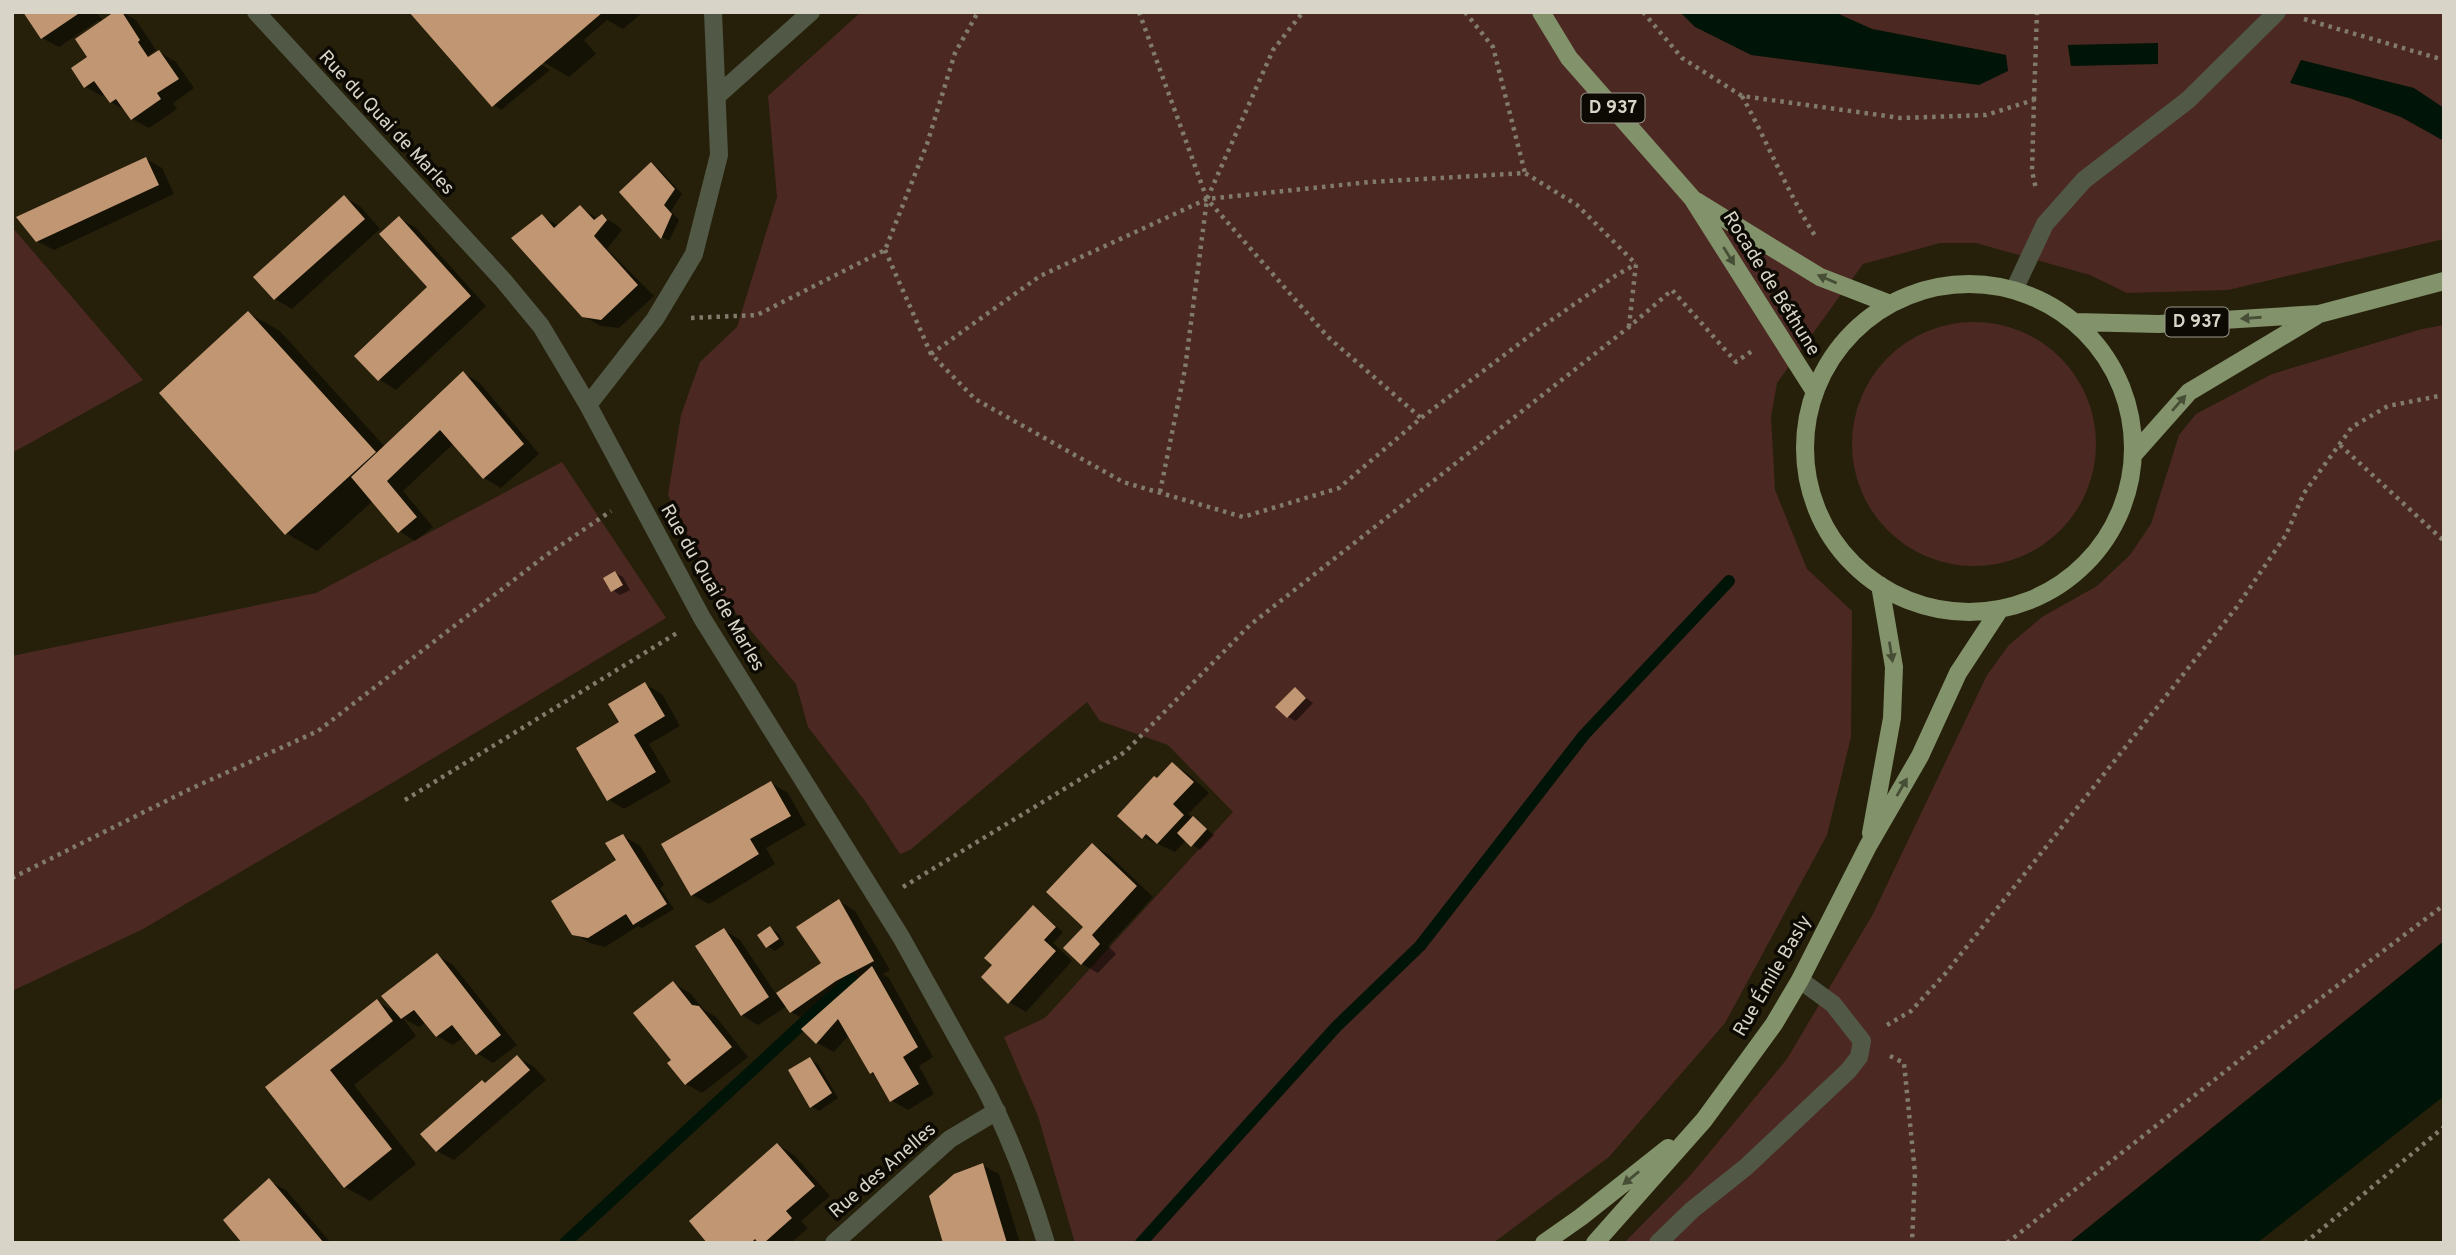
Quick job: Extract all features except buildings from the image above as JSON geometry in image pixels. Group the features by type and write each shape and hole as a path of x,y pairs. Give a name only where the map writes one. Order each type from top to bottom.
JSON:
{"main road":[{"name":"Rocade de Béthune","path":"1541,12 1569,58 1692,198 1815,392"},
{"name":"Rocade de Béthune","path":"1692,198 1820,277 1890,304"},
{"name":"D 937","path":"2075,322 2159,324 2319,314 2444,281"},
{"path":"1972,284 2014,290 2046,302 2075,322 2108,359 2129,405 2134,454 2127,498 2108,537 2078,571 2042,595 2000,609 1958,611 1917,603 1880,585 1846,556 1822,520 1808,479 1805,435 1815,392 1833,356 1858,326 1890,304 1930,288 1972,284"},
{"name":"D 937","path":"2134,454 2189,392 2319,314"},
{"path":"1868,846 1892,718 1894,667 1880,585"},
{"path":"1868,846 1920,757 1958,673 2000,609"},
{"name":"Rue Émile Basly","path":"1595,1243 1704,1120 1774,1024 1800,980 1868,846"},
{"name":"Rue Émile Basly","path":"1544,1243 1704,1120"}],"street":[{"name":"Rue du Quai de Marles","path":"256,12 503,280 541,326 588,405 702,618 879,903 997,1111 1031,1192 1046,1243"},
{"path":"588,405 655,319 694,254 719,155 713,12"},
{"path":"717,96 811,12"},
{"path":"2014,290 2045,224 2084,180 2188,100 2286,14"},
{"path":"1658,1243 1692,1210 1746,1167 1848,1071 1858,1057 1862,1041 1833,1004 1800,980"},
{"name":"Rue des Anelles","path":"834,1243 950,1139 997,1111"}],"path":[{"path":"655,319 757,316 884,250 928,144 955,53 978,12"},
{"path":"1139,12 1207,199 1328,337 1421,418"},
{"path":"1160,492 1185,369 1207,199 1273,50 1303,12"},
{"path":"1465,12 1493,47 1525,173"},
{"path":"1643,12 1682,58 1742,96 1902,118 1986,115 2034,100"},
{"path":"2037,12 2032,171 2045,224"},
{"path":"2286,14 2444,60"},
{"path":"1742,96 1797,208 1823,248"},
{"path":"931,354 1040,276 1207,199 1370,182 1525,173 1577,205 1636,264"},
{"path":"884,250 931,354 975,399 1124,481 1243,517 1339,488 1421,418 1540,328 1636,264"},
{"path":"1629,327 1636,264"},
{"path":"879,903 940,863 1125,752 1250,625 1629,327 1672,290 1736,362"},
{"path":"1862,1041 1911,1011 1945,974 2236,608 2286,535 2304,493 2352,427 2388,406 2444,395"},
{"path":"2340,445 2444,541"},
{"path":"12,878 188,790 318,731 545,556 635,495"},
{"path":"405,800 702,618"},
{"path":"2007,1243 2260,1044 2444,905"},
{"path":"1862,1041 1904,1063 1915,1173 1912,1243"},
{"path":"2305,1243 2444,1127"}],"shaded area":[{"path":"861,12 1680,12 1696,27 2006,55 1872,29 1834,12 2444,12 2444,239 2228,290 2127,293 2090,275 1976,243 1940,243 1863,264 1777,383 1771,417 1775,490 1807,569 1852,611 1851,737 1827,835 1725,1023 1609,1157 1493,1243 1075,1243 1038,1116 1004,1037 1045,1018 1233,812 1168,745 1100,721 1087,702 910,850 900,854 865,801 808,727 796,684 712,585 668,495 681,415 700,362 737,327 777,197 768,96","holes":["2158,44 2071,66 2068,45"]},
{"path":"1680,12 1834,12 1872,29 2006,55 2008,71 1979,85 1751,55 1695,27"},
{"path":"2158,43 2158,64 2071,66 2068,45"},
{"path":"2301,60 2414,88 2444,108 2444,141 2401,117 2349,98 2290,83"},
{"path":"12,227 143,380 12,453"},
{"path":"1974,322 1998,325 2020,332 2042,343 2060,358 2075,376 2086,398 2093,420 2096,444 2093,468 2086,490 2075,512 2060,530 2042,545 2020,556 1998,563 1974,566 1950,563 1928,556 1906,545 1888,530 1873,512 1862,490 1855,468 1852,444 1855,420 1862,398 1873,376 1888,358 1906,343 1928,332 1950,325"},
{"path":"2444,325 2444,941 2069,1243 1624,1243 1689,1177 1787,1059 1873,914 1987,675 2009,645 2042,617 2097,586 2130,555 2151,524 2179,435 2196,414 2272,374 2422,329"},
{"path":"562,462 666,618 143,929 12,991 12,656 316,593"},
{"path":"2444,941 2444,1096 2257,1243 2069,1243"}],"waterway":[{"path":"1141,1243 1336,1027 1420,946 1584,735 1729,581"},
{"path":"565,1243 851,979"}]}
